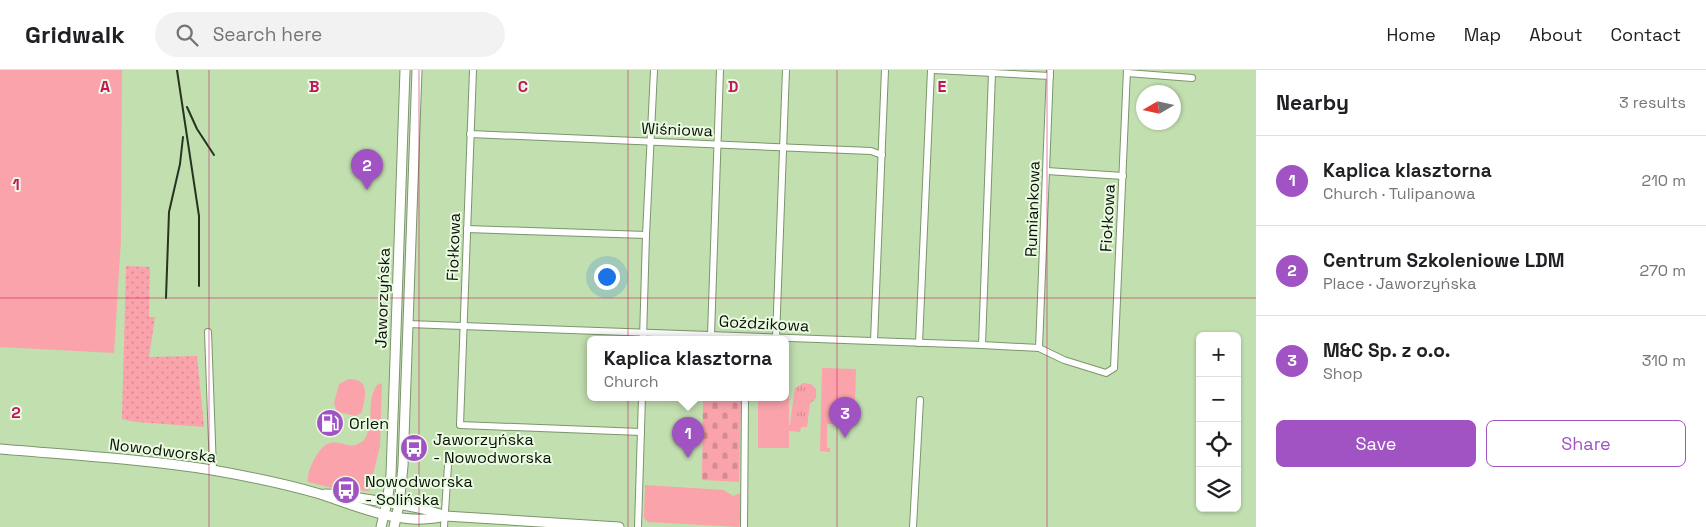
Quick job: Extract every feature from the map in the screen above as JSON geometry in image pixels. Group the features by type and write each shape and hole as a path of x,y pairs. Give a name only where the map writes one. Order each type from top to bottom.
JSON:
{"main road":[{"name":"Jaworzyńska","path":"381,527 391,475 405,70"},
{"name":"Jaworzyńska","path":"394,527 399,505 402,466 417,70"},
{"name":"Nowodworska","path":"0,449 119,458 213,470 319,494 343,503 408,519 433,519 445,516 619,527"},
{"name":"Nowodworska","path":"319,494 345,495 387,502 435,512 445,516"}],"street":[{"name":"Fiołkowa","path":"473,70 460,425 640,432"},
{"path":"643,336 654,70"},
{"path":"711,335 720,70"},
{"path":"776,336 786,70"},
{"path":"874,341 886,70"},
{"path":"919,343 932,70 1050,73"},
{"name":"Fiołkowa","path":"1114,368 1127,72"},
{"path":"1127,72 1192,78"},
{"path":"982,345 992,73"},
{"name":"Rumiankowa","path":"1039,348 1050,73"},
{"name":"Wiśniowa","path":"470,134 871,151 882,156"},
{"path":"1047,171 1123,176"},
{"path":"467,229 646,235"},
{"name":"Goździkowa","path":"408,324 464,325 643,336 723,336"},
{"path":"208,332 213,470"},
{"name":"Goździkowa","path":"789,338 1039,348 1095,370 1106,372 1114,368"},
{"path":"913,527 920,400"},
{"path":"638,527 642,401"},
{"path":"744,527 745,401"},
{"path":"444,527 448,465"}],"green space":[{"path":"0,70 122,70 121,240 114,353 0,347"},
{"path":"126,266 150,267 149,317 155,317 149,357 197,356 204,427 136,422 122,419"},
{"path":"822,368 856,369 855,403 852,403 852,410 835,409 834,424 827,424 827,448 830,448 830,452 820,451"},
{"path":"349,379 361,382 365,390 362,412 356,416 337,412 334,403 339,384"},
{"path":"382,383 380,446 369,491 332,488 308,482 309,472 314,460 326,445 335,443 355,445 364,440 368,433 373,392 377,385"},
{"path":"803,383 811,384 816,389 816,398 810,404 807,427 801,427 800,432 789,431 795,388"},
{"path":"703,401 741,401 739,482 702,480"},
{"path":"758,401 789,401 789,448 758,448"},
{"path":"645,485 724,490 733,496 740,493 741,520 739,527 648,522 644,518"}],"railway":[{"path":"177,70 199,216 199,286"},
{"path":"187,107 197,129 214,155"},
{"path":"166,298 169,212 180,164 183,137"}],"place":[{"name":"Centrum Szkoleniowe LDM","path":"367,190"},
{"name":"Orlen","path":"330,423"},
{"name":"M&C Sp. z o.o.","path":"845,438"},
{"name":"Jaworzyńska - Nowodworska","path":"414,448"},
{"name":"Kaplica klasztorna","path":"688,458"},
{"name":"Nowodworska - Solińska","path":"346,490"}]}
